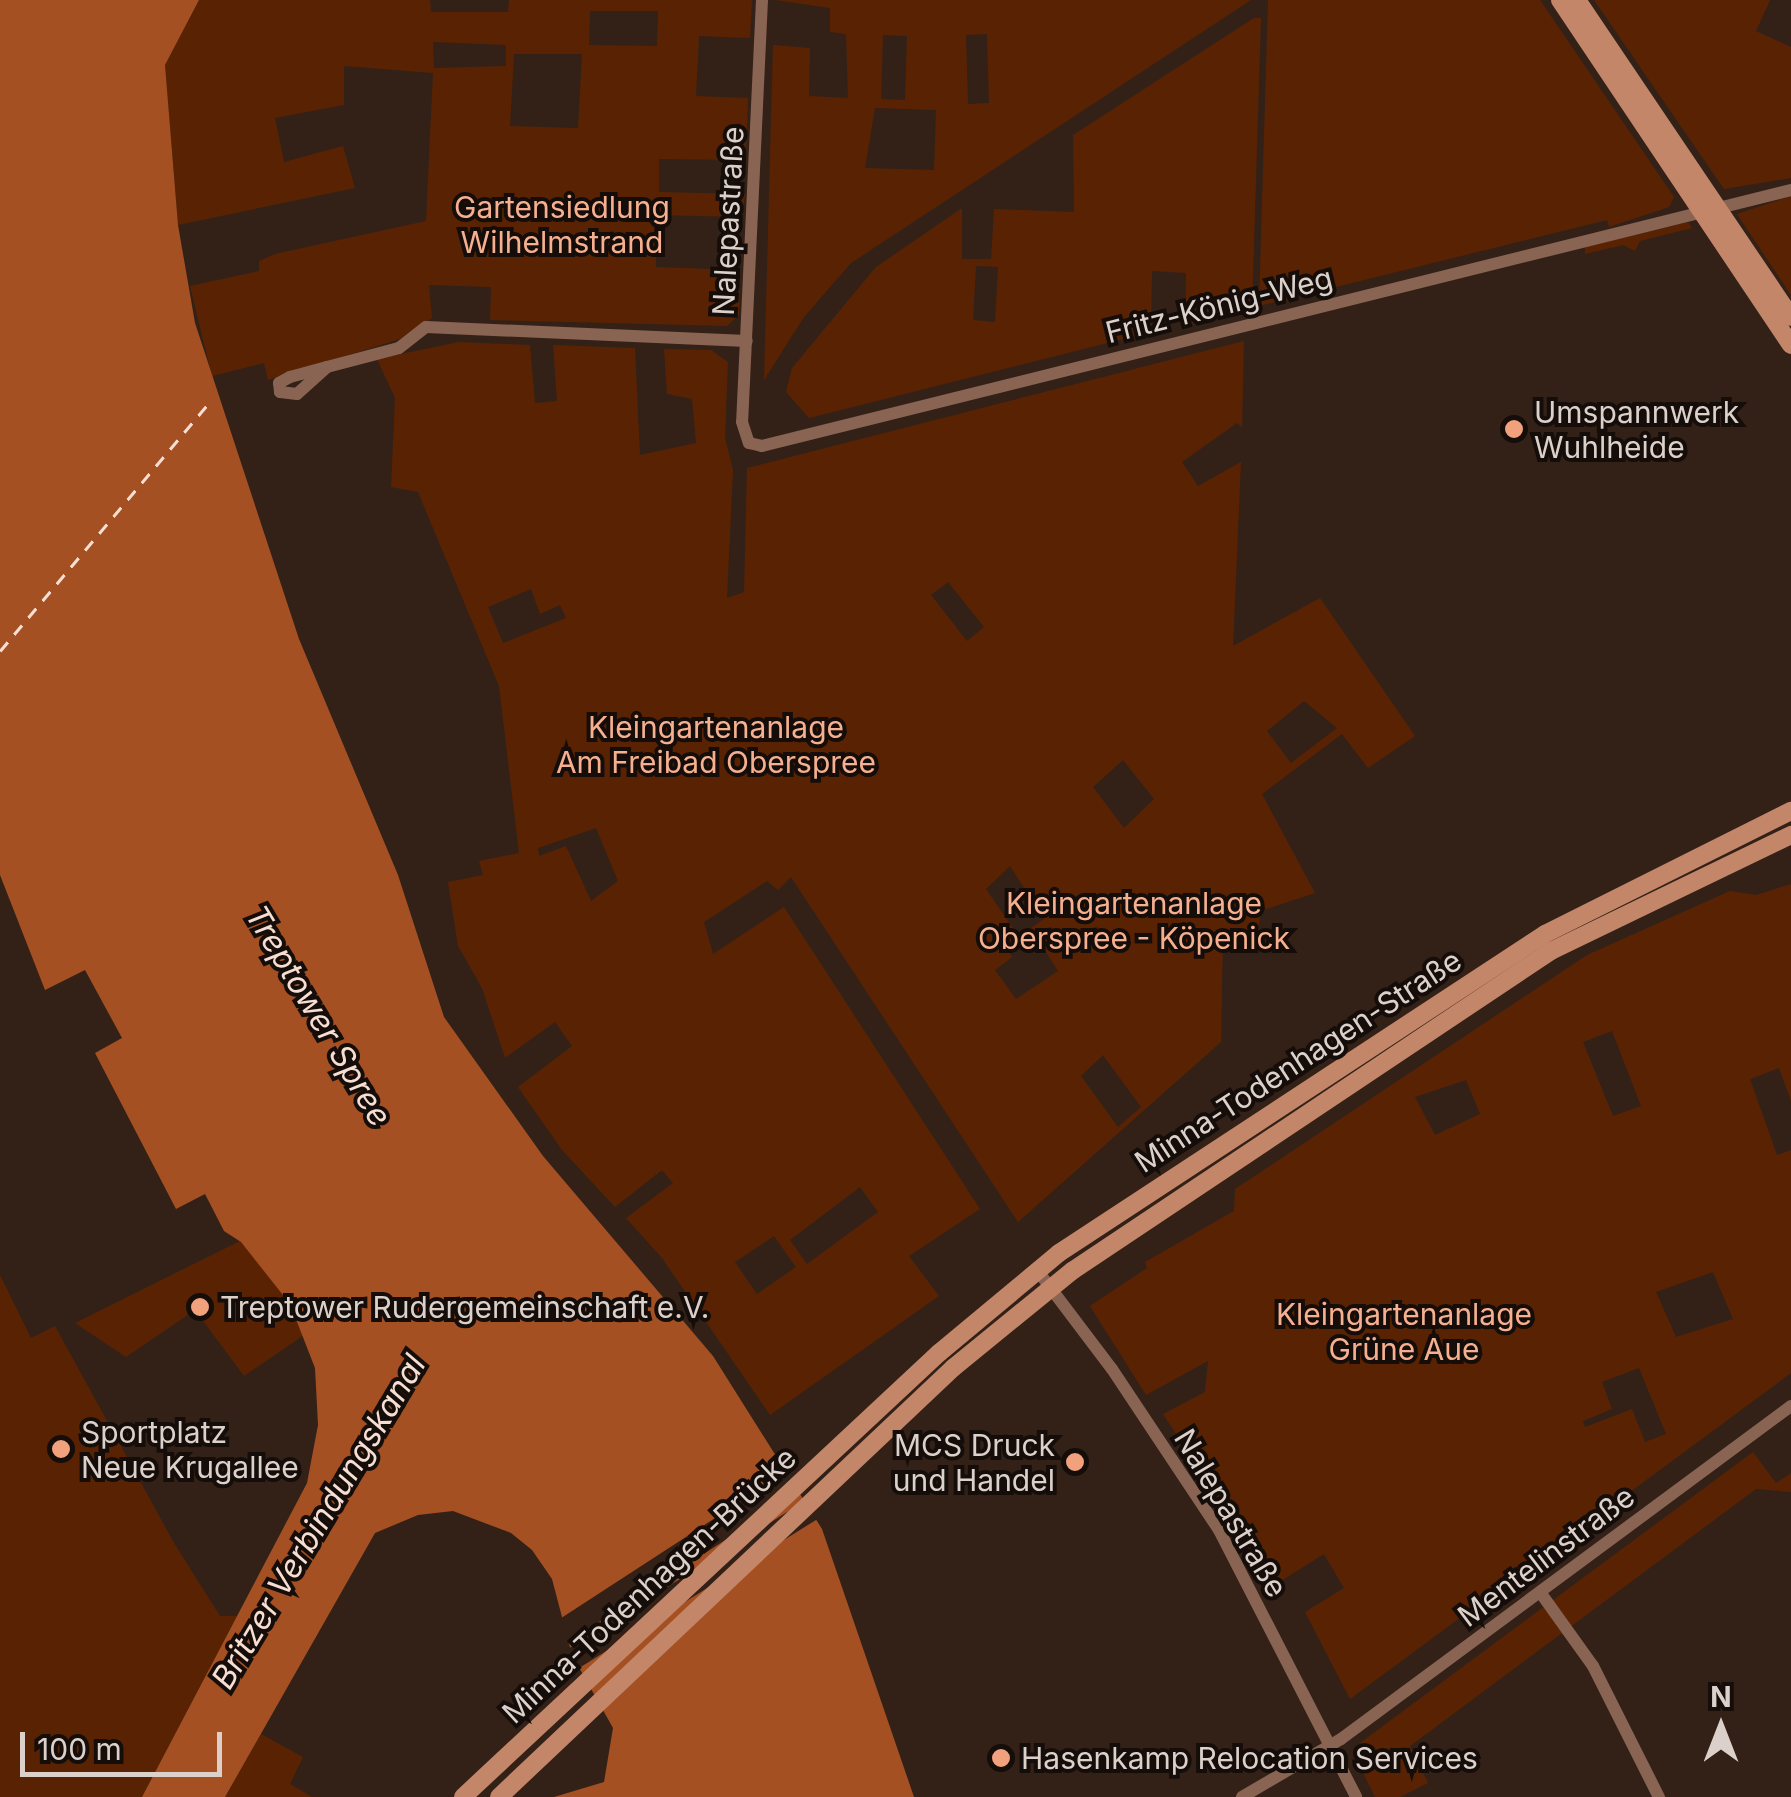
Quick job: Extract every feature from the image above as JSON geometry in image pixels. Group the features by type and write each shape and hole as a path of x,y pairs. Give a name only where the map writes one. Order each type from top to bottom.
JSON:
{"main road":[{"path":"1560,0 1708,210 1791,317"},
{"path":"1577,0 1791,345"},
{"name":"Minna-Todenhagen-Straße","path":"873,1414 1037,1270 1187,1164 1546,934 1791,811"},
{"name":"Minna-Todenhagen-Straße","path":"891,1432 954,1368 1050,1288 1194,1183 1551,951 1791,835"},
{"name":"Minna-Todenhagen-Brücke","path":"463,1797 873,1414"},
{"name":"Minna-Todenhagen-Brücke","path":"500,1797 891,1432"}],"street":[{"name":"Nalepastraße","path":"749,443 742,422 762,0"},
{"name":"Fritz-König-Weg","path":"749,443 762,446 1791,190"},
{"path":"327,367 399,348 426,328 443,326 747,341"},
{"name":"Nalepastraße","path":"1037,1270 1219,1530 1356,1797"},
{"name":"Mentelinstraße","path":"1242,1797 1329,1746 1791,1406"},
{"path":"1540,1592 1593,1666 1659,1797"}],"green space":[{"name":"Gartensiedlung Wilhelmstrand","path":"199,0 430,0 431,12 508,12 509,0 752,0 750,38 699,36 696,96 748,98 746,160 659,159 659,192 745,194 742,217 657,215 656,267 740,270 739,315 727,326 490,320 491,287 429,285 432,318 400,339 268,380 264,363 212,376 190,286 259,271 259,261 275,254 426,221 433,73 344,66 344,105 275,118 284,162 343,146 355,188 178,225 165,65","holes":["590,11 658,11 657,46 589,45","433,42 506,45 506,66 434,68","514,54 582,54 578,128 510,126"]},
{"path":"775,0 1251,0 851,263 804,317 764,380 773,45 810,48 809,96 848,98 846,34 830,32 830,8","holes":["987,34 989,103 968,104 966,35","883,35 907,36 905,100 881,99","875,108 936,110 934,170 865,168"]},
{"path":"1268,0 1540,0 1674,197 1669,207 1609,227 1607,220 1259,306"},
{"path":"1594,0 1770,0 1756,31 1791,47 1791,178 1724,189"},
{"path":"1254,18 1261,18 1252,307 1186,325 1186,273 1152,271 1151,332 809,418 786,392 792,368 876,267 962,208 962,259 991,259 994,209 1074,212 1073,135","holes":["976,266 998,267 995,322 973,320"]},
{"path":"1791,196 1791,295 1737,214"},
{"path":"1688,222 1692,228 1640,241 1635,251 1623,245 1585,254 1585,247"},
{"path":"1244,341 1242,427 1237,423 1182,462 1198,486 1241,462 1233,646 1320,598 1415,736 1368,768 1342,734 1262,794 1315,893 1260,911 1259,935 1223,935 1221,1042 1018,1222 791,877 778,890 767,881 704,922 713,954 784,907 980,1209 909,1256 939,1296 770,1415 662,1258 626,1218 673,1183 662,1170 615,1207 562,1150 518,1087 572,1046 555,1022 505,1058 482,988 458,946 448,882 483,875 479,861 519,853 499,686 418,492 391,487 395,398 377,359 459,342 530,345 535,403 557,401 553,345 635,348 640,455 696,443 692,399 667,394 664,349 711,350 728,362 725,438 733,470 727,598 744,592 747,468","holes":["948,582 984,627 967,641 931,595","531,589 540,614 560,605 566,618 503,643 488,607","1304,701 1337,728 1291,763 1267,731","1123,760 1154,799 1124,828 1093,787","596,828 618,881 591,901 566,846 539,856 538,848","1010,866 1044,919 1031,928 1058,971 1016,999 995,970 1012,957 1006,946 1019,937 986,889","1103,1055 1141,1107 1118,1127 1081,1076","860,1187 878,1212 807,1264 790,1240","774,1236 796,1267 757,1294 735,1262"]},
{"name":"Kleingartenanlage Grüne Aue","path":"1791,884 1791,1101 1779,1068 1750,1079 1777,1155 1791,1150 1791,1373 1350,1699 1305,1612 1344,1588 1324,1554 1268,1589 1227,1511 1163,1414 1205,1392 1208,1361 1146,1395 1090,1306 1147,1268 1145,1262 1234,1211 1235,1189 1587,955 1730,891 1756,895","holes":["1612,1031 1641,1106 1613,1116 1583,1042","1466,1080 1480,1114 1435,1135 1415,1097","1713,1272 1733,1319 1676,1337 1656,1292","1639,1368 1666,1434 1645,1442 1632,1409 1585,1427 1583,1421 1612,1409 1602,1382"]},
{"name":"Treptower Rudergemeinschaft e.V.","path":"240,1241 274,1279 304,1335 244,1376 195,1310 126,1357 75,1323"},
{"path":"0,1275 31,1338 55,1326 174,1543 220,1616 237,1616 142,1797 0,1797"},
{"path":"1753,1452 1776,1483 1791,1473 1791,1492 1756,1489 1410,1746 1428,1783 1400,1797 1375,1797 1356,1759 1360,1743"},
{"path":"261,1734 303,1757 290,1784 312,1797 225,1797"}],"water":[{"path":"0,0 199,0 165,65 178,225 195,323 299,639 398,875 444,1017 543,1156 713,1356 822,1529 914,1797 554,1797 604,1782 613,1728 572,1655 552,1579 532,1550 511,1533 453,1511 418,1515 375,1533 225,1797 142,1797 307,1483 318,1425 315,1368 290,1304 241,1242 224,1231 205,1194 176,1209 95,1053 122,1038 85,970 45,990 0,875"}],"pier":[{"path":"789,1470 802,1490 560,1648 547,1627"},
{"path":"808,1499 820,1518 570,1673 559,1655"}],"ferry route":[{"path":"0,651 212,399"}],"place":[{"name":"Umspannwerk Wuhlheide","path":"1514,429"},
{"name":"Treptower Rudergemeinschaft e.V.","path":"200,1307"},
{"name":"Sportplatz Neue Krugallee","path":"61,1449"},
{"name":"MCS Druck und Handel","path":"1075,1462"},
{"name":"Hasenkamp Relocation Services","path":"1001,1758"}],"park label":[{"name":"Kleingartenanlage Am Freibad Oberspree","path":"716,744"},
{"name":"Kleingartenanlage Oberspree - Köpenick","path":"1134,920"}],"water label":[{"name":"Treptower Spree","path":"318,1016"},
{"name":"Britzer Verbindungskanal","path":"319,1522"}]}
